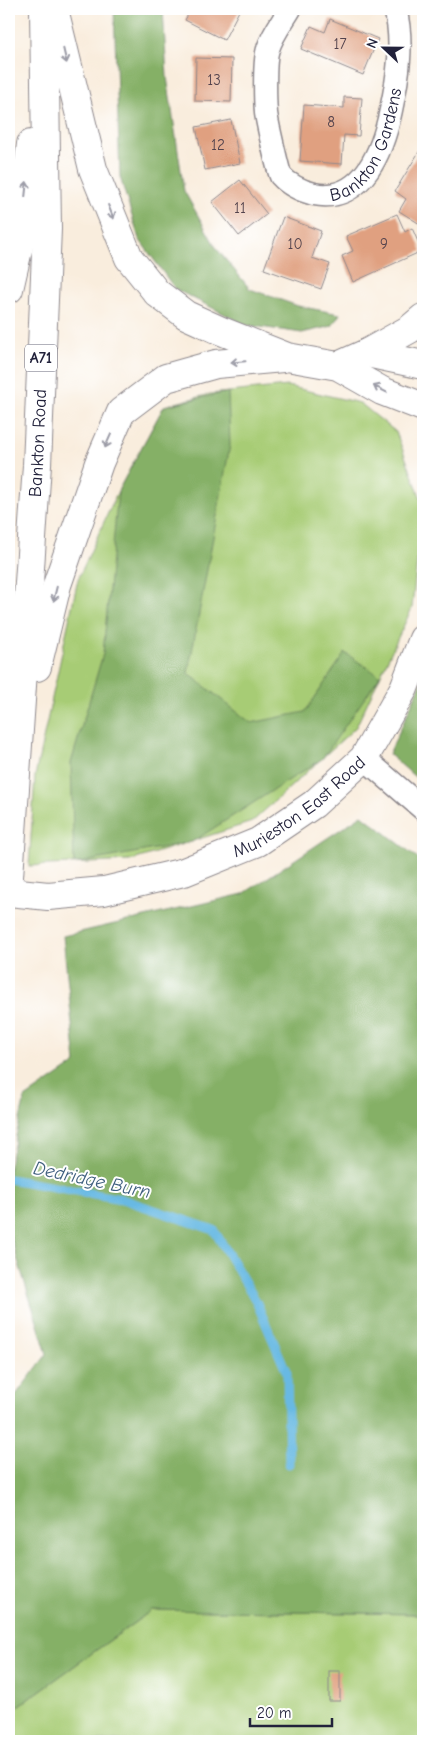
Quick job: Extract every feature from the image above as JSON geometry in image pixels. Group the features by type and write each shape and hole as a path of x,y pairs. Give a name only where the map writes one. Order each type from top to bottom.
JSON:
{"main road":[{"path":"9,289 20,241 47,15"},
{"path":"47,15 94,169 129,258 157,293 186,315 287,357 338,366 382,391 423,407"},
{"name":"Bankton Road","path":"9,877 37,465 46,228 47,15"},
{"path":"338,366 410,330 423,318"},
{"path":"367,353 423,365"},
{"path":"20,733 57,585 99,463 121,412 166,378 216,364 287,357"},
{"path":"9,619 22,687"},
{"name":"Murieston East Road","path":"9,892 48,896 104,891 184,872 258,842 314,804 364,758 404,688 423,639"}],"street":[{"name":"Bankton Gardens","path":"290,9 268,49 266,114 280,175 301,191 328,197 346,192 362,180 386,138 396,88 399,54 399,22 395,9"},
{"path":"364,758 423,809"}],"green space":[{"path":"114,9 163,9 167,77 184,191 217,249 250,289 298,306 340,314 332,326 302,333 246,325 175,289 139,239 120,177"},
{"path":"287,386 360,403 396,432 423,504 412,608 356,727 252,822 130,861 29,866 35,776 78,579 118,491 164,406 210,394"},
{"path":"228,392 230,445 188,673 251,723 305,712 345,653 380,676 322,759 192,842 74,864 71,763 103,654 118,491 164,406"},
{"path":"423,679 423,784 389,754"},
{"path":"362,815 423,862 423,1614 152,1610 9,1713 9,1404 47,1354 9,1232 9,1165 25,1098 76,1063 63,936 243,894"},
{"path":"152,1610 423,1614 423,1741 9,1741 9,1713"}],"building":[{"path":"191,9 240,9 224,40 185,20"},
{"path":"330,19 378,39 363,75 301,49 311,26 325,32"},
{"path":"196,58 232,59 231,102 195,101"},
{"path":"344,97 362,98 359,136 344,135 342,164 300,161 304,105 344,108"},
{"path":"231,120 240,163 205,170 196,127"},
{"path":"422,147 423,219 420,224 399,211 406,199 395,191"},
{"path":"240,180 267,214 239,236 212,202"},
{"path":"397,214 405,232 412,228 422,251 353,282 342,256 353,251 346,236"},
{"path":"283,217 321,231 312,258 330,264 321,289 264,269"},
{"path":"329,1671 340,1671 340,1701 329,1701"}],"waterway":[{"name":"Dedridge Burn","path":"9,1179 122,1199 214,1230 256,1301 287,1373 289,1464"}]}
